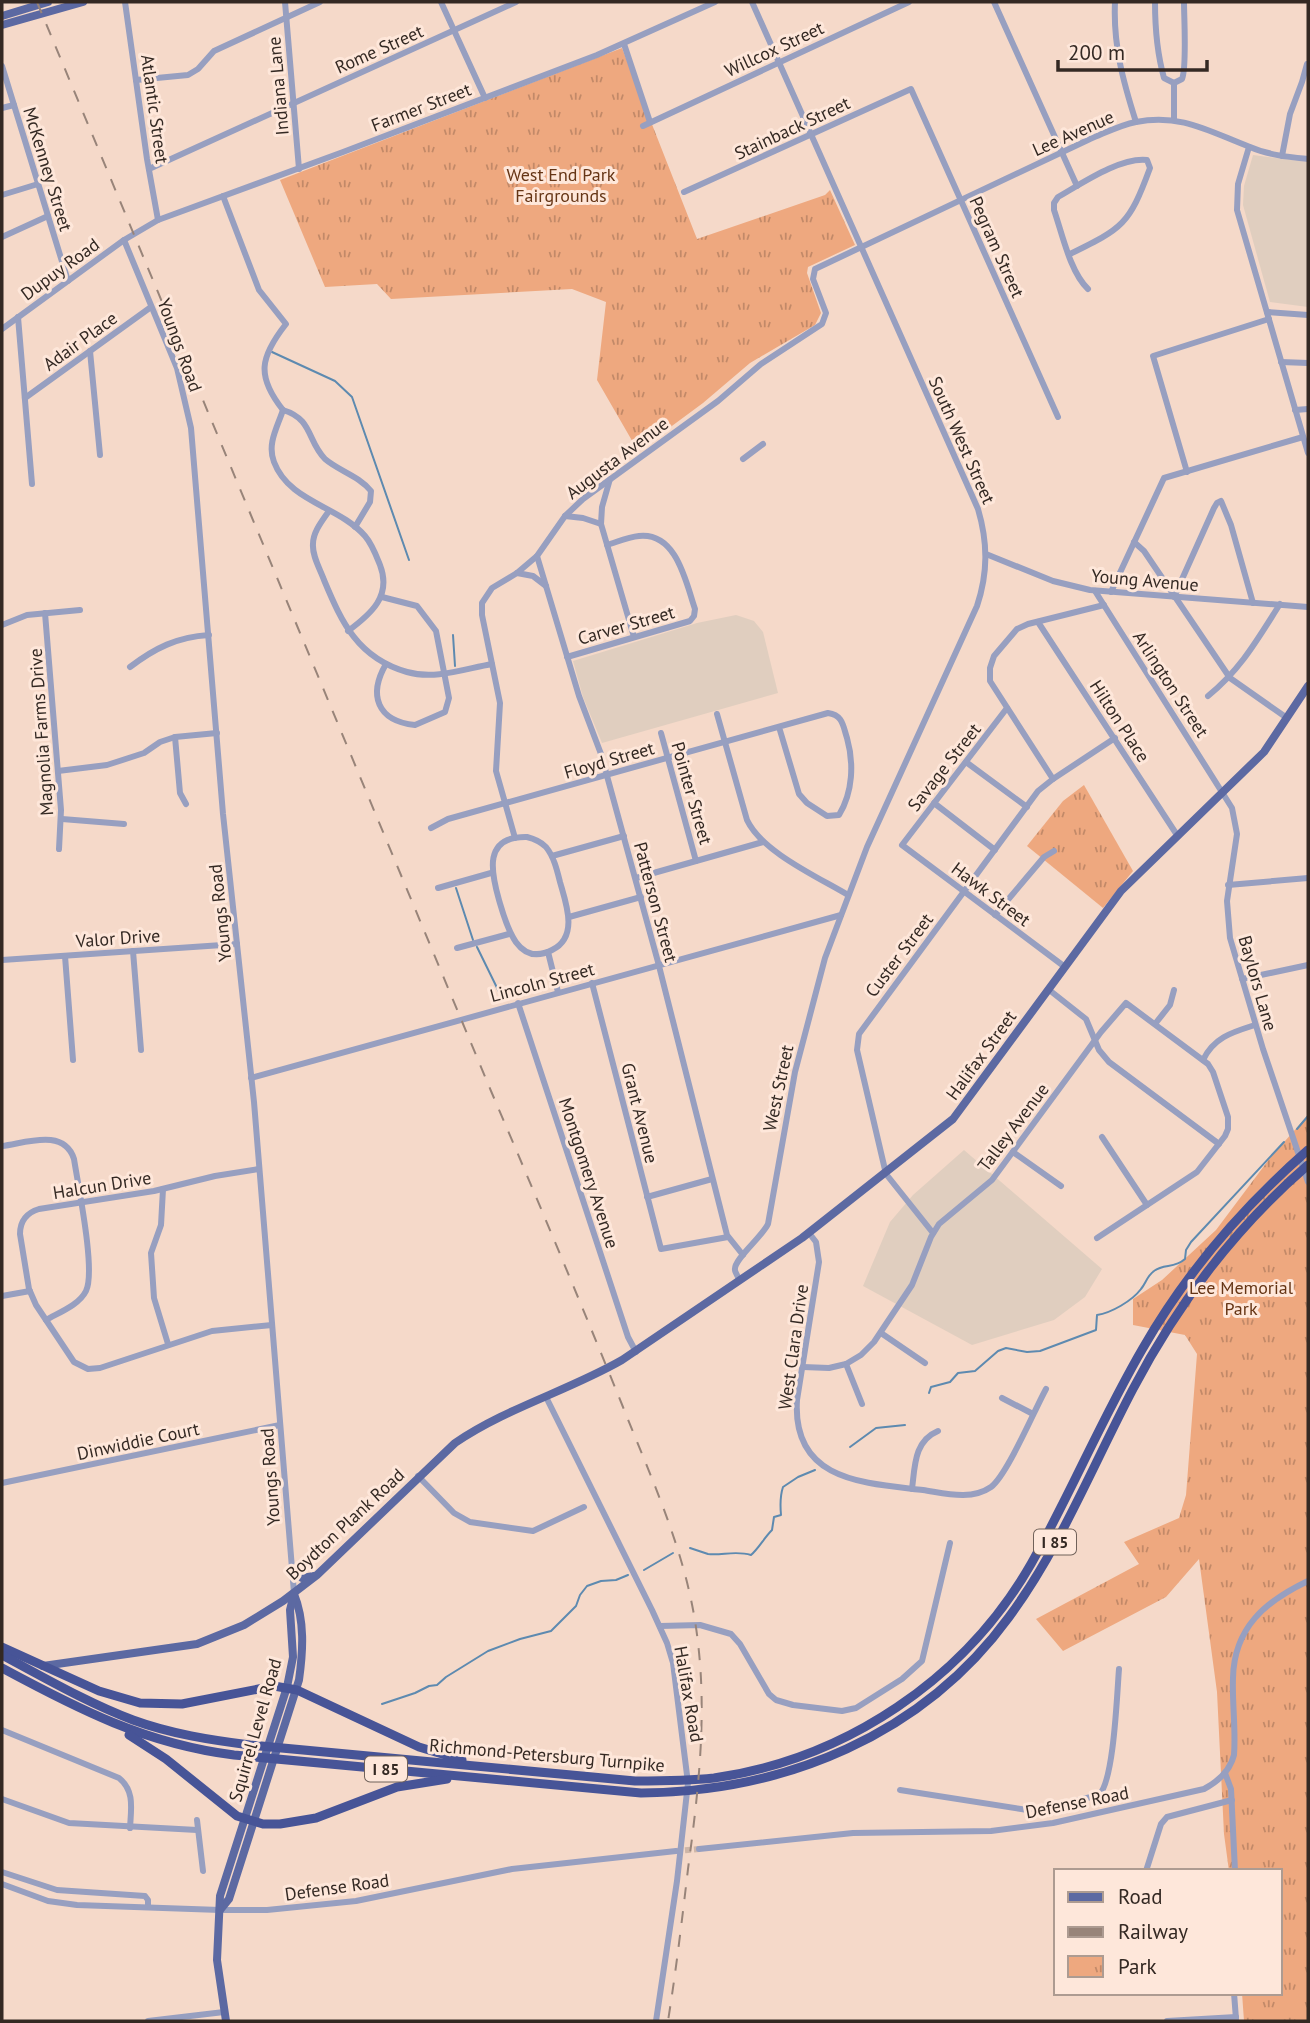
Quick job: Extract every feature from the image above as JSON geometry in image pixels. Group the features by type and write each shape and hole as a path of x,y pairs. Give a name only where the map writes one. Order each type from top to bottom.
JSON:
{"highway":[{"name":"Richmond-Petersburg Turnpike","path":"2,1670 105,1721 149,1737 220,1753 641,1793 671,1793 716,1782 786,1762 829,1745 861,1730 923,1689 976,1639 1005,1604 1031,1564 1125,1380 1163,1315 1223,1236 1308,1150"},
{"name":"Richmond-Petersburg Turnpike","path":"2,1655 104,1708 136,1721 193,1737 250,1745 635,1781 742,1784 826,1759 865,1740 937,1693 974,1659 1009,1618 1038,1573 1139,1377 1184,1304 1239,1234 1308,1165"},
{"path":"2,1647 99,1691 140,1703 182,1704 267,1687 292,1689 431,1752 504,1768"},
{"path":"105,1721 158,1752 214,1799 249,1821 270,1825 325,1816 384,1791 409,1784 473,1777"}],"main road":[{"path":"2,16 48,2"},
{"path":"2,25 83,2"},
{"name":"Halifax Street","path":"609,1368 794,1244 953,1119 1121,891 1264,752 1308,687"},
{"name":"Boydton Plank Road","path":"2,1670 177,1647 215,1638 260,1616 317,1575 443,1451 464,1436 609,1368"},
{"path":"292,1569 302,1578 317,1575"},
{"name":"Squirrel Level Road","path":"265,1771 283,1733 292,1689 290,1610 294,1594"},
{"name":"Squirrel Level Road","path":"226,2021 217,1960 220,1896 249,1821 265,1771 273,1731 292,1689"}],"street":[{"name":"Atlantic Street","path":"125,2 158,220"},
{"name":"Indiana Lane","path":"285,2 299,169"},
{"path":"136,80 188,75 198,69 214,51 320,2"},
{"path":"441,2 485,98"},
{"name":"Rome Street","path":"149,169 516,2"},
{"name":"Farmer Street","path":"136,233 158,220 299,169 624,44 715,2"},
{"name":"South West Street","path":"752,2 978,509 984,532 984,578 976,606 848,895"},
{"name":"Willcox Street","path":"643,126 909,2"},
{"path":"994,2 1077,186"},
{"path":"1115,2 1114,29 1118,65 1136,122"},
{"path":"1155,2 1156,37 1161,66 1164,78 1174,83"},
{"path":"1174,83 1182,79 1186,71 1184,2"},
{"path":"624,44 650,122"},
{"path":"1282,156 1290,114 1307,64"},
{"name":"McKenney Street","path":"2,66 68,281"},
{"path":"1174,83 1174,120"},
{"name":"Stainback Street","path":"684,192 911,89"},
{"name":"Pegram Street","path":"911,89 1058,417"},
{"path":"2,108 14,105"},
{"name":"Lee Avenue","path":"861,248 1062,152 1117,127 1136,122 1174,120 1209,129 1249,147 1282,156 1308,159"},
{"path":"1249,147 1238,184 1237,210 1308,452"},
{"path":"1070,254 1109,234 1121,226 1131,214 1150,168 1147,160 1116,166 1058,197 1053,206 1077,275 1088,289"},
{"path":"2,195 38,184"},
{"path":"223,196 258,290 286,324 267,350 264,364 268,389 283,410 295,414 305,424 319,452 328,461 366,484 371,491 370,502 355,527"},
{"path":"2,237 48,216"},
{"name":"Dupuy Road","path":"4,327 136,233"},
{"name":"Youngs Road","path":"124,240 177,368 189,414 251,1078 294,1594"},
{"name":"Augusta Avenue","path":"514,838 495,764 500,714 482,603 492,587 517,573 537,556 565,516 583,499 718,401 761,364 816,330 824,321 826,313 813,279 813,272 861,248"},
{"name":"Adair Place","path":"25,398 151,307"},
{"path":"1187,472 1153,356 1268,315 1308,315"},
{"path":"18,317 32,484"},
{"path":"90,351 100,455"},
{"path":"1281,362 1308,363"},
{"path":"1296,410 1308,409"},
{"path":"283,410 271,446 277,470 292,488 355,527 369,541 382,570 382,597 370,615 348,631"},
{"path":"1111,592 1162,480 1303,437"},
{"path":"743,459 763,444"},
{"path":"610,479 602,507 601,524 634,637"},
{"path":"1174,597 1217,503 1223,503 1253,603"},
{"path":"329,511 316,530 312,549 348,631 362,647 386,664 419,675 492,664"},
{"path":"565,516 601,524"},
{"name":"Carver Street","path":"567,657 692,619 695,609 677,557 669,547 658,539 646,536 607,545"},
{"path":"1134,542 1144,551 1230,678 1287,718"},
{"name":"Young Avenue","path":"986,554 1060,583 1095,591 1308,607"},
{"name":"Patterson Street","path":"537,556 567,657 607,775 636,878 728,1237 743,1255"},
{"path":"517,573 533,576 546,587"},
{"name":"Arlington Street","path":"1095,591 1223,792"},
{"path":"382,597 408,603 421,610 439,638 449,698 447,709 429,721 411,725 390,718 380,706 376,687 386,664"},
{"path":"1208,696 1230,678 1280,604"},
{"path":"1053,779 989,677 991,663 1011,635 1021,627 1104,605"},
{"path":"2,625 27,615 80,610"},
{"name":"Magnolia Farms Drive","path":"45,613 62,819 59,849"},
{"name":"Hilton Place","path":"1038,622 1177,835"},
{"path":"130,667 166,643 209,635"},
{"name":"Savage Street","path":"903,843 1007,708"},
{"name":"Floyd Street","path":"431,828 446,820 828,713 836,715 842,722 851,754 852,772 839,815 827,816 807,803 799,794 779,727"},
{"path":"718,714 747,820 763,842 848,895"},
{"path":"58,771 107,765 144,752 174,737 217,733"},
{"name":"Pointer Street","path":"661,733 696,861"},
{"path":"174,737 180,793 186,804"},
{"name":"Custer Street","path":"933,1233 886,1174 857,1051 857,1040 877,1008 1038,791 1115,738"},
{"path":"966,762 1027,807"},
{"name":"Baylors Lane","path":"1223,792 1235,816 1237,834 1228,885 1228,924 1255,1025 1308,1180"},
{"path":"934,803 995,850"},
{"path":"62,819 124,824"},
{"path":"552,856 624,836"},
{"path":"527,837 538,841 552,856 569,917 565,937 556,948 548,952 528,952 509,934 491,873 492,860 498,849 514,838 527,837"},
{"path":"636,878 763,842"},
{"name":"Hawk Street","path":"903,843 903,846 1065,967"},
{"path":"995,915 1044,857 1054,851"},
{"path":"438,888 491,873"},
{"path":"1228,885 1308,878"},
{"name":"West Street","path":"743,1255 768,1224 783,1127 795,1072 822,966 848,895"},
{"path":"569,917 641,897"},
{"name":"Lincoln Street","path":"251,1078 841,915"},
{"path":"457,948 509,934"},
{"name":"Valor Drive","path":"2,960 237,944"},
{"path":"133,951 141,1050"},
{"path":"548,952 558,992"},
{"path":"65,956 73,1060"},
{"path":"1242,979 1308,965"},
{"name":"Grant Avenue","path":"592,982 661,1250 728,1237"},
{"path":"1048,989 1086,1019 1109,1062 1219,1144"},
{"path":"1097,1238 1197,1172 1227,1133 1228,1118 1213,1072 1203,1060 1155,1024 1170,1005 1174,990"},
{"name":"Montgomery Avenue","path":"518,1003 628,1337 636,1352"},
{"name":"Talley Avenue","path":"846,1364 869,1349 881,1333 912,1284 933,1233 945,1218 992,1180 1124,1003 1155,1024"},
{"path":"1203,1060 1211,1046 1223,1036 1255,1025"},
{"path":"1102,1137 1147,1205"},
{"path":"2,1146 50,1139 64,1143 73,1154 89,1276 87,1289 75,1304 46,1320"},
{"path":"1013,1152 1061,1186"},
{"name":"Halcun Drive","path":"259,1169 215,1176 163,1189 33,1210 23,1221 20,1234 30,1291 71,1359 88,1369 100,1368 221,1329 272,1325"},
{"path":"647,1197 712,1179"},
{"path":"163,1189 163,1216 151,1253 154,1298 168,1344"},
{"name":"West Clara Drive","path":"809,1233 816,1242 819,1262 797,1400 797,1419 802,1436 817,1460 842,1477 912,1489 970,1495 991,1487 1005,1469 1046,1390"},
{"path":"740,1280 734,1268 743,1255"},
{"path":"2,1296 30,1291"},
{"path":"881,1333 925,1363"},
{"path":"803,1367 829,1368 846,1364 862,1404"},
{"name":"Halifax Road","path":"546,1397 660,1626 673,1663 688,1789 656,2021"},
{"path":"1002,1398 1033,1414"},
{"name":"Dinwiddie Court","path":"2,1483 281,1425"},
{"path":"912,1489 915,1462 921,1443 938,1431"},
{"path":"418,1476 459,1517 479,1523 533,1531 584,1507"},
{"path":"660,1626 700,1625 731,1634 740,1644 769,1694 781,1702 842,1710 856,1708 902,1679 922,1661 950,1543"},
{"path":"1235,1869 1232,1800 1225,1773 1234,1755 1233,1671 1241,1641 1253,1619 1267,1604 1308,1581"},
{"path":"900,1790 991,1805 1042,1810 1097,1796 1104,1790 1117,1706 1119,1669"},
{"path":"2,1730 119,1778 125,1783 131,1797 130,1828"},
{"name":"Defense Road","path":"699,1849 853,1833 983,1831 1044,1825 1196,1792 1210,1786 1225,1773"},
{"path":"2,1798 69,1824 197,1830"},
{"path":"1147,1869 1161,1824 1167,1817 1232,1800"},
{"path":"1042,1810 1044,1825"},
{"path":"197,1820 204,1871"},
{"name":"Defense Road","path":"2,1884 34,1897 62,1903 267,1910 337,1903 512,1869 676,1851"},
{"path":"2,1872 57,1890 145,1896 148,1907"},
{"path":"1167,2021 1236,2019 1234,1995"},
{"path":"148,2021 224,2012"}],"shaded area":[{"path":"1253,155 1308,162 1308,307 1270,302 1243,205 1244,186"},
{"path":"736,615 754,621 763,632 778,693 602,743 583,697 573,661 697,623"},
{"path":"964,1150 1102,1269 1085,1297 1054,1320 972,1345 863,1286 890,1222 913,1195"}],"green space":[{"name":"West End Park Fairgrounds","path":"622,48 697,239 825,195 830,190 855,245 808,267 807,273 821,313 815,325 750,363 703,403 638,451 597,380 606,302 572,289 391,299 377,284 325,287 280,180"},
{"path":"1084,785 1133,871 1103,908 1027,846 1063,801"},
{"name":"Lee Memorial Park","path":"1308,1115 1308,2021 1244,2021 1242,1995 1282,1995 1282,1869 1229,1869 1224,1834 1217,1692 1199,1559 1166,1597 1063,1651 1036,1619 1139,1564 1124,1542 1179,1518 1186,1495 1197,1354 1185,1335 1133,1325 1133,1299 1162,1280 1216,1230 1270,1158"}],"waterway":[{"path":"272,352 335,381 352,397 409,560"},
{"path":"453,635 455,666"},
{"path":"456,888 473,940"},
{"path":"477,947 503,1000"},
{"path":"1297,1129 1308,1116"},
{"path":"929,1393 931,1387 950,1382 958,1373 975,1371 998,1351 1006,1348 1027,1352 1040,1351 1096,1330 1097,1315 1127,1302 1158,1269 1185,1259 1191,1242 1284,1142"},
{"path":"850,1447 876,1428 905,1425"},
{"path":"690,1548 708,1554 751,1555 772,1530 774,1517 781,1515 783,1487 815,1470"},
{"path":"644,1570 673,1553"},
{"path":"382,1704 437,1685 488,1651 551,1631 576,1606 587,1586 628,1575"}],"tunnel":[{"path":"676,1851 699,1849"}],"railway":[{"path":"37,2 574,1288 669,1523 693,1612 702,1700 695,1813 668,2021"}]}
